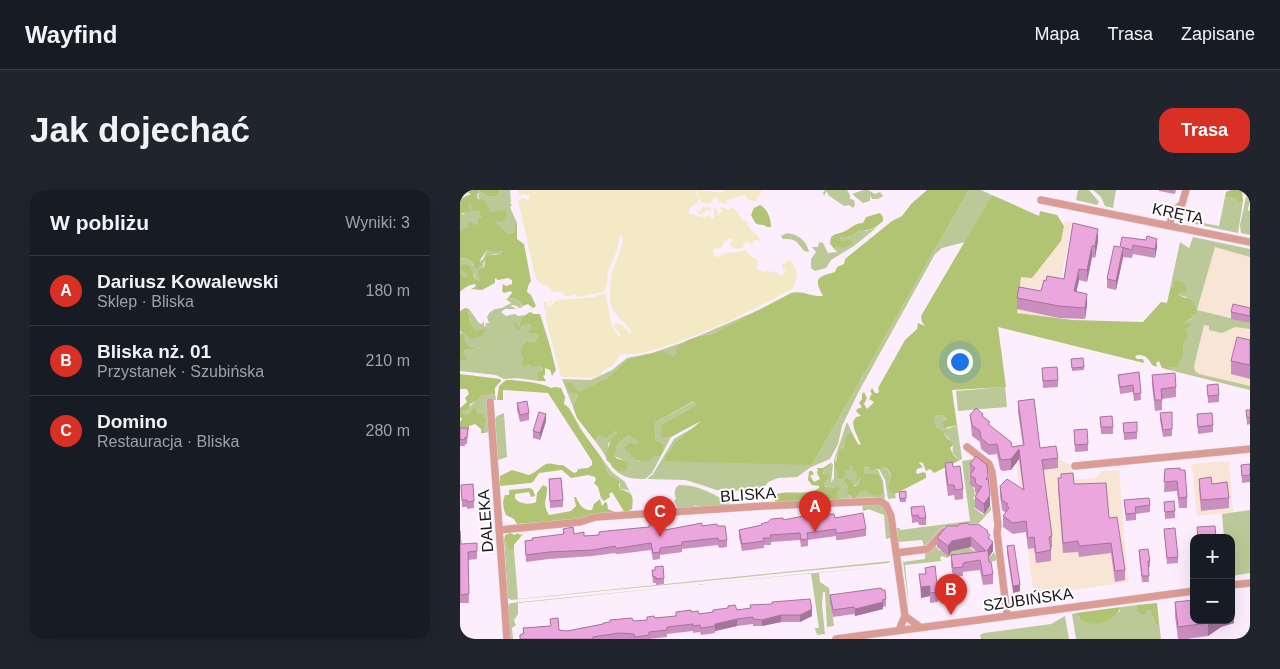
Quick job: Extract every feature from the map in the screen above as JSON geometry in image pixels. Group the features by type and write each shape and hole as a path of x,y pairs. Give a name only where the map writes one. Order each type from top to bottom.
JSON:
{"street":[{"path":"1170,225 1175,210 1183,203 1186,190"},
{"name":"KRĘTA","path":"1041,200 1250,242"},
{"name":"DALEKA","path":"490,402 506,639"},
{"path":"967,447 985,460 991,469 1007,615"},
{"path":"1076,466 1250,449"},
{"name":"BLISKA","path":"499,530 580,522 596,518 764,506 878,501 886,505 890,512 905,616"},
{"path":"896,553 928,549 941,533 946,530"},
{"path":"991,536 998,540"},
{"path":"1235,585 1250,583"},
{"name":"SZUBIŃSKA","path":"836,639 1190,591"},
{"path":"899,630 905,616 920,627"}],"shaded area":[{"path":"1065,221 1072,222 1054,318 1017,313 1021,277 1061,241"},
{"path":"1215,246 1250,257 1250,390 1180,372"},
{"path":"1034,409 1040,459 1056,457 1071,465 1073,480 1096,478 1102,471 1119,470 1128,582 1034,596 1016,462 1020,462 1024,456 1018,412"},
{"path":"1229,461 1233,512 1197,516 1192,464"}],"green space":[{"path":"468,190 499,190 500,192 497,196 489,197 479,191 478,199 484,200 491,211 506,211 506,216 502,222 496,220 496,223 509,234 514,232 515,224 517,223 517,239 524,244 531,281 527,292 531,295 536,306 533,308 528,304 523,306 516,299 508,298 512,293 511,291 504,293 502,291 503,284 506,286 512,284 512,280 508,278 498,280 495,278 495,283 482,290 471,289 475,287 476,284 474,284 467,286 460,292 460,272 467,277 467,273 461,270 460,267 463,264 470,266 475,279 480,281 478,274 479,270 484,267 486,256 500,254 502,251 490,252 487,250 480,260 481,266 477,268 468,259 460,258 460,231 468,228 468,223 471,222 474,225 478,223 481,216 478,211 473,211 470,203 468,204 470,211 460,214 460,199 471,194 468,193"},
{"path":"499,190 510,190 510,203 512,205 510,207 517,223 514,232 509,234 496,224 496,213 486,208 478,195 479,191 489,197 497,196 500,192"},
{"path":"825,190 847,190 850,199 854,200 855,205 853,208 849,205 844,206 826,192 824,196"},
{"path":"868,190 875,194 880,192 883,196 878,199 872,199 870,196 870,201 863,203 852,194"},
{"path":"927,190 969,190 812,465 663,461 677,441 701,421 671,437 661,437 661,425 696,405 694,401 656,422 654,428 656,440 663,444 663,451 660,456 654,456 649,461 643,462 635,460 635,457 632,457 626,451 624,446 631,442 636,444 640,442 629,436 616,446 614,456 627,461 628,467 625,470 619,471 612,467 612,463 607,461 606,457 611,438 617,434 615,431 606,438 599,435 595,441 577,418 573,407 578,394 570,392 565,384 568,382 572,383 573,387 579,391 607,378 628,359 662,351 673,357 676,349 688,340 713,334 791,293 799,292 823,296 818,286 820,277 835,272 837,267 844,264 845,259 892,221 902,216 911,204"},
{"path":"969,190 981,190 992,195 965,242 942,248 935,254 859,391 842,426 838,444 830,459 811,467 797,477 778,478 768,482 764,488 723,492 686,480 647,479 653,474 674,439 696,426 677,441 812,465"},
{"path":"1078,190 1089,190 1099,202 1097,205 1076,200"},
{"path":"1093,190 1116,190 1113,208 1105,206 1101,197"},
{"path":"1242,190 1243,201 1237,203 1237,199 1225,197 1226,192"},
{"path":"992,195 1039,216 1040,211 1057,215 1064,226 1061,241 1032,278 1021,277 1017,313 1073,320 1143,322 1161,302 1167,303 1170,289 1174,286 1175,281 1180,281 1187,289 1186,293 1182,292 1178,295 1191,300 1197,310 1192,318 1184,322 1191,325 1184,329 1188,333 1187,339 1184,340 1183,357 1178,367 1170,367 1169,370 1162,368 1159,361 1156,363 1157,367 1152,365 1145,356 1137,355 1135,357 1143,359 1144,363 998,327 1006,387 952,390 957,425 945,428 942,423 946,420 945,416 939,415 935,417 934,422 953,443 950,448 954,456 960,460 934,473 930,469 926,471 923,463 920,462 923,467 917,469 916,472 917,474 924,472 926,478 895,494 891,493 888,487 891,476 887,469 884,467 871,470 865,467 865,474 878,475 883,492 881,495 875,495 866,490 856,498 852,498 847,493 848,487 844,481 846,478 851,480 854,486 858,486 860,477 857,481 856,472 850,466 850,470 845,470 846,475 840,479 837,476 835,466 838,453 842,448 845,449 845,440 849,434 851,433 858,444 861,445 853,422 856,417 861,416 856,411 862,407 859,403 862,399 862,394 864,392 867,398 864,404 867,409 874,402 869,399 872,388 875,393 878,393 878,388 905,340 917,329 918,323 925,326 921,316"},
{"path":"1225,197 1237,199 1240,203 1243,201 1238,233 1191,223 1192,221 1219,226"},
{"path":"1246,197 1250,198 1248,210 1250,211 1250,235 1241,233 1240,225"},
{"path":"468,203 471,203 481,215 478,223 460,232 460,214 464,214"},
{"path":"760,205 768,214 771,227 757,224 751,215 754,208"},
{"path":"880,213 883,221 875,227 869,230 859,230 852,236 840,238 842,241 850,240 853,243 843,248 835,247 837,252 830,244 831,237 863,223 866,217"},
{"path":"876,228 854,246 831,260 826,268 815,271 811,268 811,259 816,252 812,247 818,247 819,242 823,243 828,253 837,252 835,247 842,241 840,238 852,236 859,230 867,231"},
{"path":"787,233 801,239 809,252 804,251 794,240 783,239 781,236"},
{"path":"1193,237 1250,249 1250,257 1215,247 1197,310 1250,323 1250,329 1235,327 1222,333 1209,330 1209,326 1204,325 1194,366 1195,371 1199,374 1250,386 1250,390 1169,370 1169,367 1175,367 1183,357 1184,322 1195,315 1186,297 1178,295 1182,292 1174,286 1170,289 1180,242 1189,248"},
{"path":"487,250 490,252 502,250 500,254 494,254 484,262 480,281 475,279 474,274 467,273 467,278 460,272 460,258 468,259 473,265 483,259"},
{"path":"506,299 516,299 523,307 519,308 512,305 516,309 505,309 501,312 506,316 515,314 518,316 526,315 521,318 519,327 514,324 522,330 521,327 530,324 534,333 539,336 534,342 527,341 523,344 530,364 542,367 539,381 517,378 504,379 496,375 460,371 460,361 462,361 463,353 466,349 474,349 474,347 467,344 460,330 467,334 478,331 470,322 469,309 479,323 482,324 484,321 485,327 486,323 489,323 487,317 490,312 511,303"},
{"path":"766,307 713,334 703,335 673,357 628,359 607,378 579,391 565,384 570,391 578,394 573,407 562,379 591,380 612,370 627,358 652,353 687,341"},
{"path":"465,308 469,309 471,324 478,331 484,329 486,331 483,333 483,336 471,339 460,330 460,311"},
{"path":"530,312 540,314 556,370 552,376 550,370 545,368 545,375 543,376 546,381 539,381 537,373 542,370 542,367 532,367 530,364 523,366 521,362 524,359 521,353 523,344 527,341 534,342 539,336 534,333 528,333 532,329 530,324 521,327 522,330 517,330 514,324 515,322 519,327 521,318"},
{"path":"460,333 463,334 469,346 474,347 474,349 466,349 463,353 466,360 460,361"},
{"path":"460,374 500,379 501,381 495,388 495,394 481,396 470,404 469,409 462,411 466,415 474,407 478,415 482,414 486,421 484,423 484,433 481,433 481,429 475,424 469,426 469,430 460,428 462,419 460,417 460,408 467,402 465,398 469,394 467,389 460,389"},
{"path":"506,380 561,388 565,397 564,404 569,408 582,431 601,457 610,476 619,481 619,489 631,494 633,500 632,509 625,513 612,492 609,494 610,497 604,501 601,498 598,487 594,483 595,477 588,475 571,478 562,470 539,473 533,482 530,483 500,486 500,476 512,470 529,475 550,463 563,465 574,473 578,469 588,468 592,465 592,461 548,393 503,390 503,400 497,400 499,386"},
{"path":"1005,387 1007,407 958,411 956,391"},
{"path":"495,394 496,400 487,401 489,432 484,433 483,423 480,418 471,412 466,415 462,411 481,396"},
{"path":"695,401 696,405 661,425 661,437 671,437 652,473 645,479 634,479 619,473 609,463 595,441 599,435 615,431 617,434 608,444 609,450 606,457 626,461 614,456 616,446 629,436 641,442 636,444 631,442 624,446 636,460 640,461 663,444 656,440 654,428 656,422"},
{"path":"504,413 507,457 498,460 495,419"},
{"path":"939,415 945,416 947,429 957,425 962,459 960,460 953,454 953,445 947,436 934,422 935,417"},
{"path":"847,422 858,445 838,453 835,461 845,470 852,465 857,477 860,476 858,486 845,483 848,487 849,496 852,498 842,499 837,497 835,488 824,486 828,480 822,471 823,468 833,464 831,483 834,478 834,460"},
{"path":"601,457 612,472 625,482 631,494 628,490 619,489 620,484 610,476"},
{"path":"974,459 976,465 969,474 973,479 974,493 976,494 973,498 978,502 974,508 983,515 991,506 991,510 979,523 941,528 924,546 922,540 898,542 897,528 900,528 900,530 970,521 962,461"},
{"path":"832,462 831,465 823,469 823,474 828,474 830,477 824,486 841,488 837,492 837,497 842,499 777,503 773,499 774,495 779,493 803,493 819,488 819,486 812,485 808,480 809,471 812,471 814,474 810,476 814,482 820,479 817,473 818,469 816,468 823,468"},
{"path":"865,467 878,470 883,481 885,499 874,497 856,498 860,493 868,491 869,476 865,474"},
{"path":"884,467 890,475 891,493 895,494 896,498 888,499 885,480 879,469"},
{"path":"543,485 547,487 545,503 549,515 571,511 576,506 574,497 584,508 592,510 594,504 600,499 602,506 605,502 608,509 617,513 579,519 517,524 514,519 506,515 503,500 505,495 509,495 509,490 530,488 535,496 531,497 529,492 515,494 515,498 521,503 531,503 536,502 537,493"},
{"path":"679,485 692,486 704,490 727,501 730,505 702,508 694,505 696,508 678,508 674,501 676,499 675,490"},
{"path":"877,503 885,509 887,514 890,523 890,538 886,539 884,515 868,509 863,511 862,504"},
{"path":"1250,510 1250,573 1235,575 1235,534 1224,534 1222,514"},
{"path":"510,533 515,535 518,533 520,535 523,534 514,545 514,550 508,549 507,542 504,541 505,535"},
{"path":"941,536 935,546 940,551 942,549 949,554 952,551 968,547 988,559 994,552 997,560 987,563 973,555 958,553 947,558 940,557 941,561 905,565 909,607 903,562 925,559 925,553 929,553"},
{"path":"504,541 514,550 518,599 891,561 888,563 511,600 508,598"},
{"path":"876,567 819,573 820,582 829,588 834,626 827,627 825,592 823,592 822,605 825,634 816,635 818,633 816,633 815,628 819,628 811,573"},
{"path":"702,584 518,603 518,614 514,620 516,625 512,628 513,639 510,639 508,605 511,603"},
{"path":"1157,603 1158,624 1155,624 1150,610 1146,610 1146,614 1142,615 1136,608 1137,605"},
{"path":"1137,605 1136,609 1150,610 1155,624 1159,622 1161,639 1076,639 1072,614 1076,613 1079,618 1119,612 1121,607"},
{"path":"1121,607 1117,613 1106,621 1093,624 1080,619 1076,613"},
{"path":"1065,616 1069,639 981,639 980,635 1051,624"}],"sand":[{"path":"518,190 695,190 699,199 690,208 688,213 701,217 710,216 712,219 714,217 714,209 709,211 705,208 707,211 700,215 696,210 701,211 703,206 711,209 716,208 718,215 722,211 720,206 729,210 734,208 742,219 748,222 747,225 761,241 754,240 752,244 747,242 744,243 743,248 737,248 729,244 733,240 731,238 724,242 721,248 713,249 714,256 719,257 726,253 745,250 751,257 756,258 758,270 764,272 767,270 772,273 774,271 782,276 786,271 782,265 790,260 795,267 796,281 792,289 730,321 676,343 639,354 620,355 612,366 593,378 562,377 545,316 547,311 544,309 544,302 552,301 552,303 547,302 547,307 549,307 559,300 595,297 604,293 611,323 618,336 620,334 614,326 618,323 630,334 632,332 614,311 610,300 612,273 623,239 619,236 617,249 608,272 607,286 603,292 578,297 574,294 565,296 562,292 554,292 536,279 518,201 522,198 528,200 530,197 528,194 522,193 521,196 519,195"},
{"path":"697,190 724,192 724,190 762,190 755,202 748,199 745,195 727,200 726,204 719,202 716,197 711,203 702,203"}],"building":[{"path":"1073,223 1098,229 1095,246 1092,246 1087,270 1079,269 1074,291 1087,294 1085,308 1059,306 1017,298 1019,287 1041,291 1047,276 1064,279"},
{"path":"1147,236 1157,239 1155,249 1133,245 1132,250 1121,247 1123,248 1116,281 1107,279 1114,246 1120,247 1122,237 1146,240"},
{"path":"1233,304 1250,308 1250,316 1231,312"},
{"path":"1237,337 1250,340 1250,365 1231,361"},
{"path":"1083,358 1084,367 1072,368 1071,359"},
{"path":"1057,367 1058,380 1043,381 1042,368"},
{"path":"1139,372 1141,393 1134,394 1133,385 1120,387 1118,375"},
{"path":"1175,373 1176,387 1161,389 1162,400 1155,400 1152,375"},
{"path":"1218,384 1219,395 1208,396 1207,385"},
{"path":"1034,399 1040,448 1056,446 1058,458 1042,460 1052,536 1049,537 1051,550 1036,553 1034,537 1028,538 1026,521 1013,523 1003,516 1009,508 1006,506 1008,504 1002,500 1000,486 1007,479 1024,490 1019,449 1011,459 1002,460 997,444 989,445 981,438 980,431 972,425 970,415 976,408 990,422 988,424 1011,442 1012,447 1024,445 1018,401"},
{"path":"527,401 529,413 520,415 517,403"},
{"path":"1246,410 1250,410 1250,417 1247,418"},
{"path":"539,412 546,414 540,433 533,431"},
{"path":"1172,412 1172,429 1163,430 1160,413"},
{"path":"1212,413 1213,425 1198,427 1197,414"},
{"path":"1112,416 1113,427 1101,427 1100,417"},
{"path":"1137,422 1137,432 1124,433 1123,423"},
{"path":"460,428 468,428 465,440 460,439"},
{"path":"1087,429 1088,444 1075,445 1074,430"},
{"path":"976,456 987,465 988,476 986,480 988,477 990,495 984,504 975,497 982,486 979,486 975,482 976,479 970,475 975,468 970,464"},
{"path":"952,462 953,467 960,466 963,489 955,490 954,485 948,485 945,463"},
{"path":"1250,464 1250,475 1242,476 1241,465"},
{"path":"1180,468 1180,470 1185,470 1187,497 1179,498 1177,481 1164,482 1165,469"},
{"path":"1073,473 1074,484 1106,483 1109,518 1117,517 1125,570 1115,571 1111,543 1079,546 1078,541 1063,543 1058,478 1061,478 1061,474"},
{"path":"1211,477 1212,484 1227,482 1229,498 1201,500 1199,479"},
{"path":"561,478 563,500 550,501 549,479"},
{"path":"473,484 474,501 467,502 467,500 462,500 461,485"},
{"path":"906,491 906,498 900,499 899,492"},
{"path":"1149,498 1150,505 1135,507 1136,513 1126,514 1124,500"},
{"path":"1174,501 1175,511 1165,512 1164,502"},
{"path":"924,506 926,518 919,518 918,515 912,516 911,507"},
{"path":"863,513 866,529 840,533 836,533 836,529 807,533 808,539 801,540 800,533 770,535 771,538 763,538 764,541 742,544 739,530 762,525 771,519 783,518 783,520 831,514 834,514 835,518"},
{"path":"702,523 702,526 717,524 717,526 725,526 727,540 719,541 718,538 682,542 682,545 660,548 660,552 653,553 651,543 619,548 615,546 593,550 526,555 525,541 533,540 532,538 564,534 563,529 573,527 574,534 584,532 584,536 599,535 599,532 649,527 649,525 657,524 664,524 665,530"},
{"path":"968,523 969,525 978,524 988,531 987,533 990,535 988,538 993,542 987,551 993,574 983,576 980,560 963,563 963,567 953,568 951,555 986,551 971,537 952,541 948,546 937,538 947,526 958,526 959,524"},
{"path":"1215,526 1216,534 1198,534 1197,527"},
{"path":"1175,528 1178,557 1167,558 1164,529"},
{"path":"460,531 461,544 477,543 477,551 468,552 469,594 460,595"},
{"path":"1014,545 1020,585 1013,586 1007,546"},
{"path":"1148,549 1150,561 1148,561 1149,576 1142,576 1139,550"},
{"path":"663,566 664,578 656,579 656,577 653,577 652,570 655,570 655,567"},
{"path":"935,566 938,592 930,593 930,586 921,587 919,574 926,574 925,568"},
{"path":"881,588 885,590 886,599 882,600 883,602 855,609 854,607 833,610 830,595"},
{"path":"810,599 812,609 800,615 781,615 762,620 753,619 753,617 737,619 701,628 700,625 693,626 693,624 667,627 667,630 649,632 649,635 635,637 634,634 619,633 593,637 593,639 520,639 520,635 524,633 523,628 551,626 550,619 558,618 559,630 567,631 603,624 610,622 610,620 632,618 633,621 647,620 647,617 676,616 676,612 691,610 691,612 698,611 699,614 735,605 737,610 751,608 750,605"},
{"path":"1190,600 1190,624 1200,624 1178,627 1175,602"}],"place":[{"name":"Dariusz Kowalewski","path":"815,532"},
{"name":"Domino","path":"660,537"},
{"name":"Bliska nż. 01","path":"951,615"}]}
